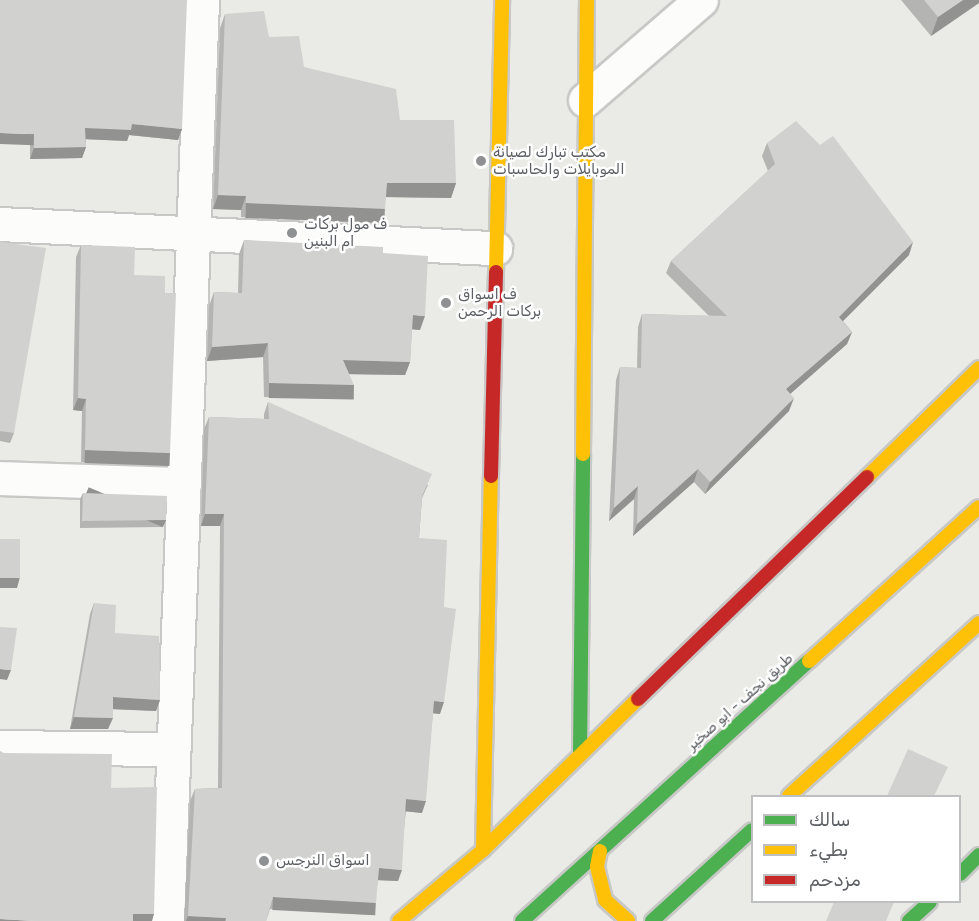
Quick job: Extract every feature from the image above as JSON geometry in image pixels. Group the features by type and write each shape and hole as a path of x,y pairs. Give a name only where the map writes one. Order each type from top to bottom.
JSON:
{"main road":[{"path":"483,850 502,0"},
{"path":"580,753 587,0"},
{"path":"399,921 483,850 580,753 979,368"},
{"name":"طريق نجف - ابو صخير","path":"522,921 979,507"},
{"path":"790,795 979,623"},
{"path":"652,921 751,832"},
{"path":"600,851 597,867 605,900 628,921"},
{"path":"961,873 979,855"},
{"path":"909,921 929,903"}],"street":[{"path":"167,921 201,0"},
{"path":"585,100 701,0"},
{"path":"0,224 495,248"},
{"path":"0,478 184,484"},
{"path":"0,747 174,749"}],"building":[{"path":"0,0 187,0 182,129 132,124 131,130 85,128 86,147 34,148 34,134 0,133"},
{"path":"924,0 963,0 938,17"},
{"path":"264,11 269,37 299,36 304,67 396,89 400,120 454,120 456,183 387,183 385,209 246,203 246,196 218,195 225,14"},
{"path":"796,121 820,145 833,136 913,242 839,317 852,332 786,389 794,398 710,482 698,469 637,524 638,486 614,508 620,367 641,368 642,314 727,316 671,261 775,164 767,143"},
{"path":"244,240 383,247 383,253 428,256 425,316 413,315 410,362 343,360 354,385 269,383 268,343 212,347 214,292 242,293"},
{"path":"0,242 46,248 14,433 0,431"},
{"path":"81,245 135,247 134,275 165,276 165,293 176,293 170,453 85,450 86,399 78,398"},
{"path":"268,402 432,474 422,496 419,538 447,540 444,607 456,609 444,702 434,701 426,801 406,799 402,870 379,868 376,903 273,897 266,921 226,921 226,918 188,916 195,789 222,788 224,514 205,514 209,417 269,419"},
{"path":"83,493 167,496 166,520 82,521"},
{"path":"0,539 20,539 20,578 0,578"},
{"path":"94,603 116,605 115,633 159,636 160,700 113,697 113,718 74,717"},
{"path":"0,627 17,628 11,670 0,669"},
{"path":"908,749 948,767 934,795 887,795"},
{"path":"0,751 4,753 112,754 111,788 157,787 154,914 133,914 133,921 0,919"},
{"path":"834,903 894,903 886,921 826,921"}],"traffic: fast":[{"path":"580,753 583,454"},
{"path":"522,921 809,661"},
{"path":"652,921 751,831"},
{"path":"961,873 979,855"},
{"path":"909,921 929,903"}],"traffic: slow":[{"path":"496,272 502,0"},
{"path":"583,454 587,0"},
{"path":"867,477 979,368"},
{"path":"483,850 491,476"},
{"path":"809,661 979,507"},
{"path":"790,795 979,623"},
{"path":"399,921 483,850 638,699"},
{"path":"600,851 597,867 605,900 628,921"}],"traffic: jam":[{"path":"491,476 496,272"},
{"path":"638,699 867,477"}],"place":[{"name":"مكتب تبارك لصيانة الموبايلات والحاسبات","path":"481,161"},
{"name":"ف مول بركات ام البنين","path":"292,233"},
{"name":"ف اسواق بركات الرحمن","path":"446,303"},
{"name":"اسواق النرجس","path":"264,861"}]}
